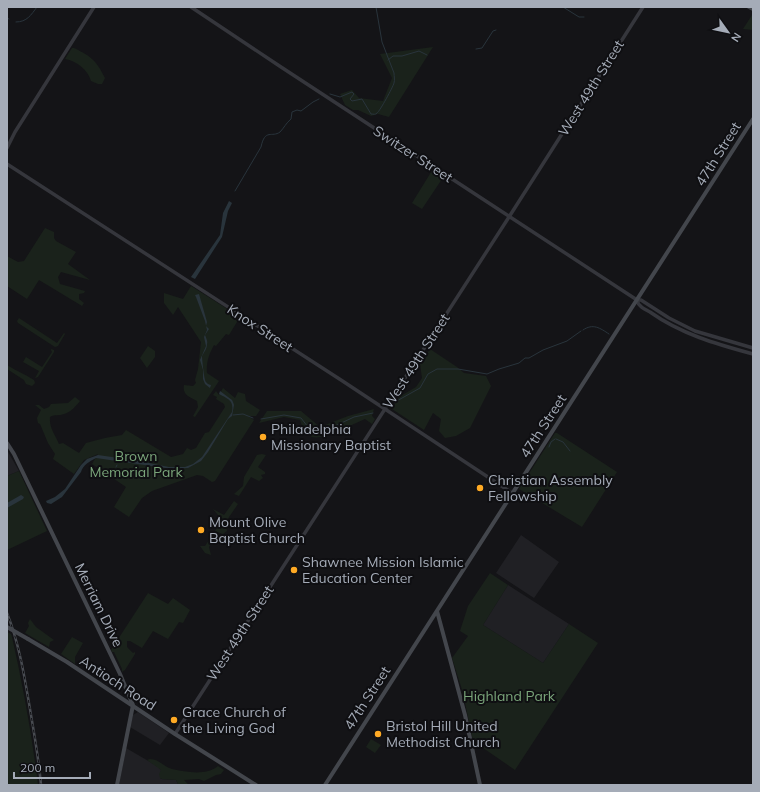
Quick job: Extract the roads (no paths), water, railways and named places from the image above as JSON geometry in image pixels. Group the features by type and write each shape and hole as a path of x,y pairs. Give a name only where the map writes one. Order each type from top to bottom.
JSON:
{"main road":[{"name":"47th Street","path":"325,785 753,120"},
{"name":"Merriam Drive","path":"7,443 14,454 120,674 132,705"},
{"path":"437,612 465,714 480,785"},
{"path":"431,620 434,620 440,624"},
{"name":"Antioch Road","path":"7,627 256,785"},
{"path":"116,785 132,705"}],"street":[{"path":"7,148 19,126 94,7"},
{"name":"Switzer Street","path":"191,7 281,68 637,300"},
{"name":"West 49th Street","path":"175,734 643,7"},
{"name":"Knox Street","path":"7,164 512,494"},
{"path":"637,300 641,300 669,318 696,331 753,348"},
{"path":"637,300 638,304 652,314 682,332 706,341 753,354"}],"waterway":[{"path":"16,22 26,19 37,7"},
{"path":"330,94 340,97 352,92 354,94 350,99 352,101 362,99 371,114 376,114 379,111 389,94 394,82 394,73 382,42 376,7"},
{"path":"563,7 579,17 584,17"},
{"path":"476,49 482,48 493,31 496,30"},
{"path":"388,60 393,56 402,56 419,51 427,55"},
{"path":"235,191 261,147 265,137 267,135 277,134 280,132 291,119 292,112 297,110 301,111 319,99"},
{"path":"583,330 590,327 596,327 609,334"},
{"path":"395,402 420,388 428,374 437,369 458,369 487,374 519,363 525,358 529,358 543,350 567,341 581,331"},
{"path":"261,419 284,415 301,418 308,427 318,434 354,417 373,413"},
{"path":"233,415 243,414 253,418"},
{"path":"549,447 551,442 555,439"},
{"path":"556,439 563,442 570,451"}],"railway":[{"path":"7,613 12,625 24,676 37,750 41,785"}],"place":[{"name":"Philadelphia Missionary Baptist","path":"263,437"},
{"name":"Christian Assembly Fellowship","path":"480,488"},
{"name":"Mount Olive Baptist Church","path":"201,530"},
{"name":"Shawnee Mission Islamic Education Center","path":"294,570"},
{"name":"Grace Church of the Living God","path":"174,720"},
{"name":"Bristol Hill United Methodist Church","path":"378,734"}],"park label":[{"name":"Brown Memorial Park","path":"136,464"},
{"name":"Highland Park","path":"509,696"}]}
